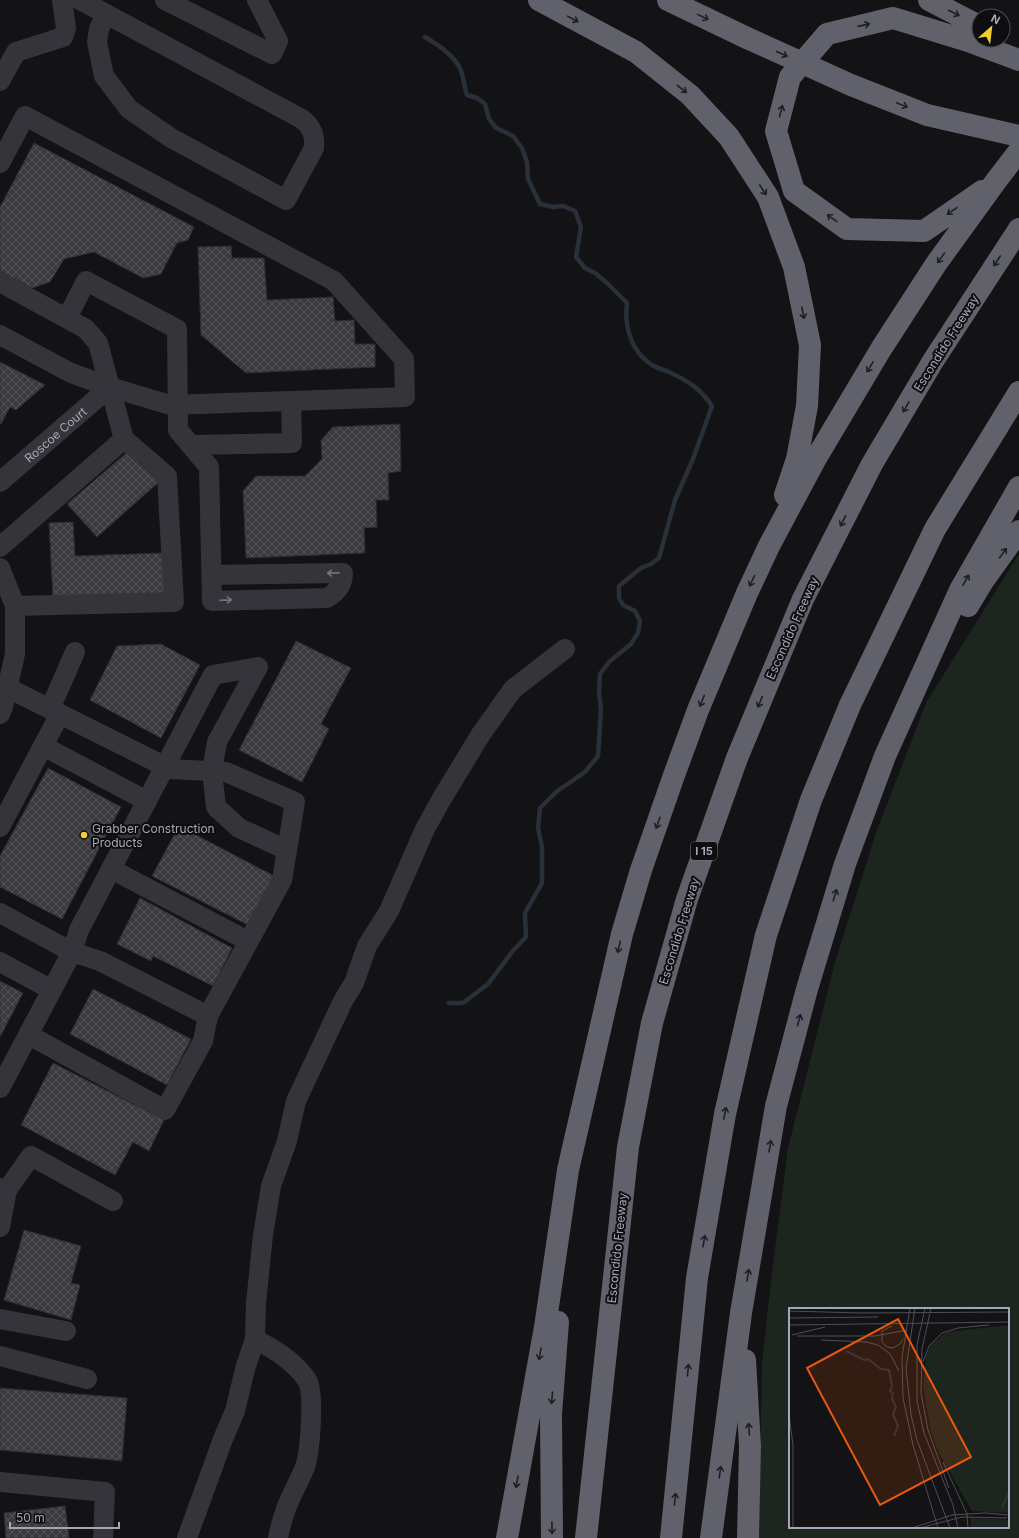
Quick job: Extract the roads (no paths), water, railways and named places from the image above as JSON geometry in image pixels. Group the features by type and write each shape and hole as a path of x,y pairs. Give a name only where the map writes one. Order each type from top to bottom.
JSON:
{"highway":[{"path":"539,0 636,52 690,95 729,137 768,197 794,268 810,345 807,406 797,459 769,546"},
{"path":"668,0 851,85 927,115 1019,136"},
{"path":"928,0 971,22"},
{"path":"996,181 924,231 847,229 794,191 776,131 790,77 827,34 893,18 968,41 1019,60"},
{"path":"507,1538 545,1327 568,1170 622,934 641,870 698,710 747,593 769,546 815,460 881,349 936,264 1019,151"},
{"name":"Escondido Freeway","path":"586,1538 628,1147 652,1023 688,899 737,758 803,599 880,450 933,361 1019,229"},
{"path":"671,1538 697,1278 725,1114 766,935 811,800 850,705 934,529 1019,392"},
{"path":"710,1538 741,1313 776,1106 807,989 845,864 885,756 907,704 960,590 1019,487"},
{"path":"907,704 983,581 1019,531"},
{"path":"552,1538 551,1414 564,1257 582,1108"},
{"path":"741,1313 750,1446 748,1538"}],"street":[{"path":"0,81 16,52 63,38 66,28 62,0"},
{"path":"80,0 302,119 309,124 314,136 314,148 286,200 171,138 129,109 104,76 97,42 99,29 106,14"},
{"path":"165,0 272,54 278,41 257,0"},
{"path":"0,163 25,116 334,281 404,359 405,397 170,405 110,387 71,373 0,336"},
{"path":"67,318 86,280 177,329 179,405 178,430 209,467 211,575 212,601 327,598 337,592 343,580 343,573 211,575"},
{"path":"0,282 86,329 98,343 124,439 167,476 174,602 14,606"},
{"name":"Roscoe Court","path":"2,478 110,387"},
{"path":"191,445 292,443 291,401"},
{"path":"0,547 124,439"},
{"path":"0,568 14,606 15,654 8,688 0,714"},
{"path":"187,1538 223,1439 235,1411 245,1369 255,1339 256,1303 263,1236 271,1186 287,1141 296,1101 343,1001 354,983 367,946 389,911 425,829 441,800 481,734 513,689 565,649"},
{"path":"0,827 43,746 75,652"},
{"path":"0,1088 72,952 79,930 213,675 258,667 217,742 212,771 216,807 239,828 287,850"},
{"path":"8,688 170,769 226,772 295,802 282,880 208,1016 203,1041 165,1110 29,1034"},
{"path":"43,746 147,801"},
{"path":"112,869 248,941"},
{"path":"0,913 72,952 100,961 208,1016"},
{"path":"0,962 52,990"},
{"path":"0,1227 4,1189 31,1156 113,1201"},
{"path":"0,1319 66,1331"},
{"path":"255,1339 272,1348 292,1362 308,1381 312,1411 305,1466 280,1524 278,1538"},
{"path":"0,1356 87,1379"},
{"path":"0,1482 105,1492 103,1538"}],"waterway":[{"path":"425,37 451,56 459,66 467,95 477,98 485,104 489,119 496,128 513,136 522,148 527,162 528,179 540,204 553,207 563,206 575,211 581,227 576,257 585,268 595,273 627,303 626,312 630,338 639,353 652,365 676,375 688,382 703,394 712,406 693,459 675,500 659,558 651,564 641,568 619,586 619,598 623,605 635,611 640,621 638,633 631,644 610,661 600,674 599,692 601,710 598,756 585,772 556,792 540,808 538,828 542,847 542,883 525,913 526,937 512,952 488,984 463,1003 449,1003"}],"place":[{"name":"Grabber Construction Products","path":"84,835"}]}
